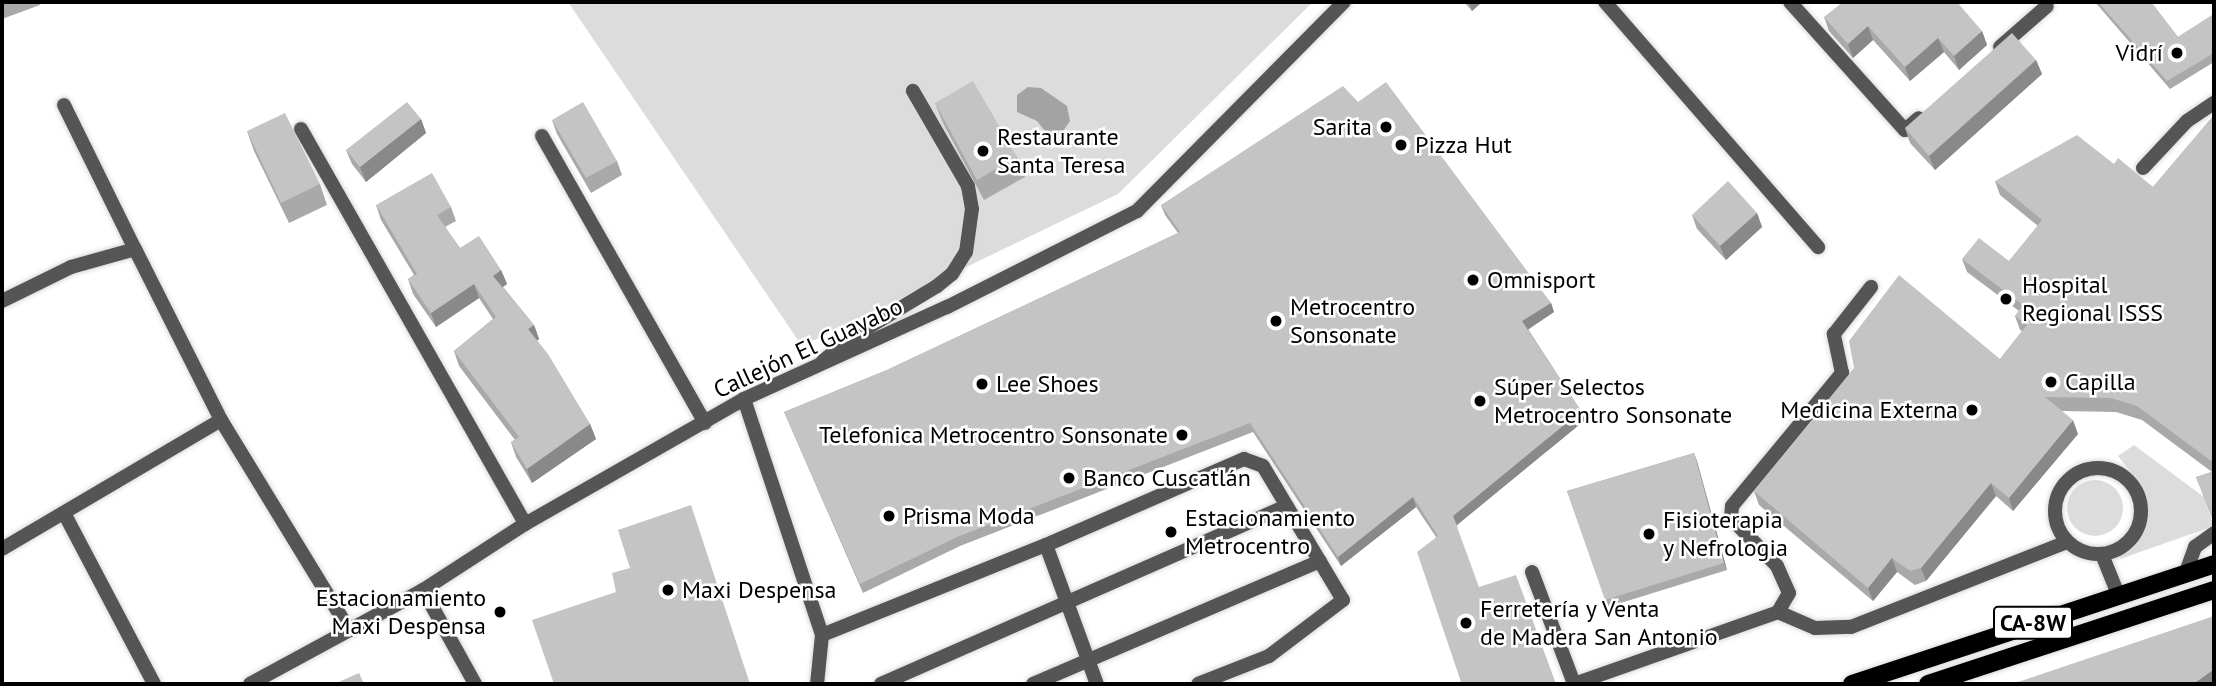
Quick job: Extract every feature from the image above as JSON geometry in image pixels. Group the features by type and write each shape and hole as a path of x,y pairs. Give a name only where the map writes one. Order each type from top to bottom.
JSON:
{"main road":[{"name":"CA-8W","path":"1852,684 2214,564"},
{"name":"CA-8W","path":"1928,684 2214,590"}],"street":[{"name":"Callejón El Guayabo","path":"250,684 423,590 525,524 744,399 947,307 1137,211 1344,2"},
{"path":"1605,2 1818,247"},
{"path":"1790,2 1905,130 1936,104"},
{"path":"1986,59 2047,6"},
{"path":"817,366 854,336 937,286 952,274 966,252 972,219 968,186 913,91"},
{"path":"2143,168 2187,121 2214,103"},
{"path":"64,105 221,420 349,630"},
{"path":"301,129 525,524"},
{"path":"542,136 705,423"},
{"path":"2,301 71,267 135,249"},
{"path":"1532,572 1574,684 1777,612 1789,593 1777,566 1731,518 1732,506 1842,373 1834,334 1871,287"},
{"path":"744,399 822,635 817,684"},
{"path":"2,550 221,420"},
{"path":"822,635 1046,545 1244,459 1263,466 1343,600 1269,656 1198,684"},
{"path":"2103,557 2129,540 2139,526 2141,510 2135,487 2121,474 2102,466 2081,470 2065,480 2054,503 2057,524 2067,542 2103,557 2118,594"},
{"path":"881,684 1287,506"},
{"path":"64,513 154,684"},
{"path":"2186,572 2195,547 2214,533"},
{"path":"1777,612 1815,628 1852,627 2067,542"},
{"path":"1046,545 1097,684"},
{"path":"1033,684 1320,561"},
{"path":"423,590 475,684"}],"shaded area":[{"path":"568,2 1313,2 1118,194 802,346"},
{"path":"1028,87 1041,88 1067,106 1070,121 1061,134 1049,136 1037,121 1017,112 1017,95"},
{"path":"2134,445 2204,497 2214,526 2120,559 2120,552 2136,541 2146,515 2141,486 2118,456"},
{"path":"2095,480 2110,485 2118,493 2123,508 2118,523 2110,531 2095,536 2080,531 2072,523 2067,508 2072,493 2080,485"}],"building":[{"path":"1843,2 1957,2 1982,31 1954,56 1938,38 1905,67 1868,26 1848,44 1824,17"},
{"name":"Vidrí","path":"2098,2 2151,2 2178,37 2214,14 2214,53 2167,81"},
{"path":"2012,33 2036,60 1929,156 1905,128"},
{"name":"Restaurante Santa Teresa","path":"973,81 1017,157 977,180 935,103"},
{"name":"Metrocentro Sonsonate","path":"1386,82 1551,303 1522,321 1581,411 1453,516 1479,587 1516,575 1556,684 1456,684 1461,682 1417,552 1438,536 1413,497 1338,557 1250,423 957,537 860,584 784,412 887,370 1180,232 1161,205 1343,86 1358,102"},
{"path":"407,102 421,119 360,167 346,150"},
{"path":"583,102 617,161 586,178 552,120"},
{"path":"285,113 320,184 281,203 247,131"},
{"path":"2214,115 2214,463 2137,406 2111,398 2045,397 2073,420 2009,498 1991,483 1921,568 1910,571 1892,558 1868,588 1754,491 1854,368 1849,341 1899,275 2000,359 2027,325 2015,316 2023,305 1962,259 1979,238 2009,261 2042,220 1995,181 2077,135 2114,164 2118,158 2153,187"},
{"path":"432,173 451,207 437,215 460,248 479,236 501,270 493,276 534,325 528,329 548,354 590,424 527,469 511,442 519,437 454,351 496,317 474,284 431,313 408,279 417,274 376,205"},
{"path":"1728,181 1757,213 1720,246 1692,215"},
{"name":"Fisioterapia y Nefrologia","path":"1694,453 1724,563 1605,600 1567,491"},
{"path":"2214,471 2214,515 2212,516 2196,477"},
{"name":"Maxi Despensa","path":"691,505 750,684 554,684 532,620 616,592 612,573 630,568 618,530"},
{"path":"2214,616 2214,669 2193,684 2007,684 2021,681"},
{"path":"359,673 364,684 334,684"}],"place":[{"name":"Vidrí","path":"2177,53"},
{"name":"Sarita","path":"1386,127"},
{"name":"Pizza Hut","path":"1401,145"},
{"name":"Restaurante Santa Teresa","path":"983,151"},
{"name":"Omnisport","path":"1473,280"},
{"name":"Hospital Regional ISSS","path":"2006,299"},
{"name":"Metrocentro Sonsonate","path":"1276,321"},
{"name":"Capilla","path":"2051,382"},
{"name":"Lee Shoes","path":"982,384"},
{"name":"Súper Selectos Metrocentro Sonsonate","path":"1480,401"},
{"name":"Medicina Externa","path":"1972,410"},
{"name":"Telefonica Metrocentro Sonsonate","path":"1182,435"},
{"name":"Banco Cuscatlán","path":"1069,478"},
{"name":"Prisma Moda","path":"889,516"},
{"name":"Estacionamiento Metrocentro","path":"1171,532"},
{"name":"Fisioterapia y Nefrologia","path":"1649,534"},
{"name":"Maxi Despensa","path":"668,590"},
{"name":"Estacionamiento Maxi Despensa","path":"500,612"},
{"name":"Ferretería y Venta de Madera San Antonio","path":"1466,623"}]}
